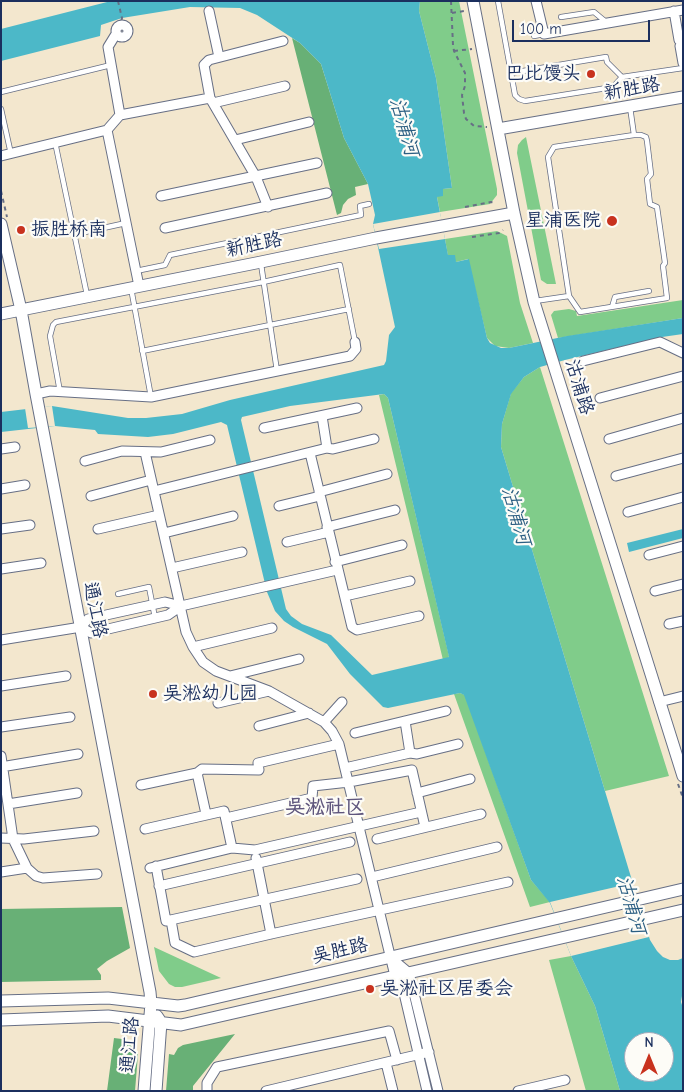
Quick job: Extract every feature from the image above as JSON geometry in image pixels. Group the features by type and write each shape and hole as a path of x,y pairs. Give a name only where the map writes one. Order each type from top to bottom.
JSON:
{"street":[{"name":"沽浦路","path":"473,1 493,128 534,302 683,776"},
{"path":"536,1 544,34 678,10 679,43 683,63"},
{"path":"209,11 219,57"},
{"path":"119,26 108,47 120,114"},
{"path":"268,207 256,176 212,100 204,65 209,60 283,41"},
{"path":"1,156 107,130 120,114 212,100 285,86"},
{"name":"新胜路","path":"493,128 683,97"},
{"path":"235,140 309,122"},
{"path":"107,130 136,271 135,287"},
{"path":"161,196 317,163"},
{"path":"165,228 327,193"},
{"name":"新胜路","path":"1,314 376,238 514,213"},
{"name":"通江路","path":"1,224 21,310 155,1022 156,1091"},
{"path":"36,394 50,391 151,397 350,356 356,349 355,342"},
{"path":"584,361 660,342 683,353"},
{"path":"600,398 683,376"},
{"path":"264,428 357,408"},
{"path":"322,416 328,448"},
{"path":"609,440 683,418"},
{"path":"85,461 122,451 161,452 210,440"},
{"path":"154,491 328,448 333,449 374,440"},
{"path":"1,449 15,447"},
{"path":"145,452 186,632 193,647 203,662 216,671 269,691 324,722 332,731 339,744 391,957 402,989 427,1091"},
{"path":"310,453 352,627 357,630 419,616"},
{"path":"616,476 683,458"},
{"path":"279,506 387,474"},
{"path":"91,496 151,480"},
{"path":"1,489 26,486"},
{"path":"628,512 683,497"},
{"path":"287,542 395,510"},
{"path":"98,529 159,514"},
{"path":"164,533 234,516"},
{"path":"1,529 30,525"},
{"path":"1,640 80,627 91,632 168,615 180,606 282,583 402,545"},
{"path":"649,555 683,546"},
{"path":"172,568 242,552"},
{"path":"1,569 40,563"},
{"path":"345,596 410,581"},
{"path":"655,591 683,584"},
{"path":"80,627 88,618 153,604 165,602 180,606"},
{"path":"669,624 683,621"},
{"path":"193,647 272,628"},
{"path":"230,676 299,659"},
{"path":"1,686 66,676"},
{"path":"218,703 269,691"},
{"path":"660,702 683,696"},
{"path":"324,722 342,702"},
{"path":"355,733 446,711"},
{"path":"259,726 309,713"},
{"path":"1,727 70,717"},
{"path":"405,721 410,753"},
{"path":"141,785 197,773 202,769 259,770 258,763 339,744"},
{"path":"345,768 458,744"},
{"path":"2,766 78,754"},
{"path":"1,756 4,795 8,804 5,814 13,839 27,868 36,876 43,878 97,874"},
{"path":"226,818 312,798 313,786 349,782 412,770 425,827"},
{"path":"197,773 206,814"},
{"path":"417,793 470,780"},
{"path":"8,804 77,793"},
{"path":"145,829 224,810 232,848"},
{"path":"356,879 166,921 153,867 232,848 255,850 422,812"},
{"path":"377,838 481,814"},
{"path":"1,838 13,839 94,831"},
{"path":"159,886 350,842"},
{"path":"372,877 497,847"},
{"path":"255,850 271,934"},
{"path":"1,872 27,868"},
{"path":"171,920 175,943 194,952 508,882"},
{"name":"吴胜路","path":"1,1001 108,998 178,1006 185,1005 683,890"},
{"name":"吴胜路","path":"1,1020 108,1016 180,1025 683,910"},
{"path":"391,957 409,973 438,1091"},
{"name":"通江路","path":"144,1091 155,1022"},
{"path":"207,1091 207,1083 217,1067 389,1031 397,1060"},
{"path":"266,1091 429,1052"},
{"path":"386,1063 393,1091"},
{"path":"518,1091 565,1080"}],"lane":[{"path":"498,1 507,41 515,95 519,100 525,101 613,87 622,77 683,68"},
{"path":"561,17 594,12 607,23"},
{"path":"534,36 544,34"},
{"path":"512,73 606,56 607,62 622,77"},
{"path":"1,92 111,65"},
{"path":"630,107 634,135"},
{"path":"1,109 11,154"},
{"path":"634,135 646,137 651,174 647,179 650,204 657,207 665,263 663,266 667,298 580,312 569,296 548,157 554,147 634,135"},
{"path":"55,142 88,296"},
{"path":"136,271 165,265 170,255 361,215 360,206 370,204"},
{"path":"76,234 126,223"},
{"path":"261,262 277,371"},
{"path":"60,392 50,336 53,325 56,322 263,282 340,265 355,342"},
{"path":"135,287 135,307 151,397"},
{"path":"612,307 615,297 649,291"},
{"path":"534,302 569,296"},
{"path":"142,350 349,309"},
{"path":"118,594 149,587 155,618"}],"path":[{"path":"118,1 119,26"},
{"path":"451,1 451,31 454,51 465,73 465,86 462,95 466,119 474,126 493,128"},
{"path":"451,13 464,11"},
{"path":"454,51 472,49"},
{"path":"464,207 491,202 495,203"},
{"path":"472,237 499,233 502,230"}],"green space":[{"path":"420,1 459,1 497,189 497,195 490,204 440,212 437,197 443,189 452,188 436,78 419,11"},
{"path":"292,38 300,43 321,64 344,138 368,184 355,187 356,195 348,199 343,205 341,213 337,215"},
{"path":"526,137 556,284 547,284 541,280 517,153 518,145"},
{"path":"497,231 507,236 520,303 533,343 509,348 495,346 487,338 468,259 456,262 448,256 445,239"},
{"path":"683,300 683,318 558,338 551,315 554,311 569,309 576,311 577,316"},
{"path":"540,367 669,776 605,791 501,447 502,424 511,393 524,377"},
{"path":"384,394 388,398 449,656 448,659 443,660 379,395"},
{"path":"460,693 465,695 531,880 550,902 530,907 454,694"},
{"path":"122,907 130,948 97,969 101,975 101,980 1,982 1,909"},
{"path":"154,947 221,978 175,987 169,984 159,971"},
{"path":"571,956 595,1006 620,1091 586,1091 549,960"},
{"path":"235,1034 193,1086 193,1091 166,1091 169,1054 174,1055 178,1048 183,1045"},
{"path":"114,1038 122,1039 129,1043 133,1048 134,1054 138,1054 135,1091 107,1091"}],"water":[{"name":"沽浦河","path":"111,1 420,1 419,11 436,78 452,188 443,189 443,196 437,197 448,255 455,255 456,262 469,259 487,338 490,343 501,348 509,348 567,336 683,318 683,334 662,337 565,360 540,367 524,377 511,394 502,424 501,447 650,940 663,957 670,960 683,958 681,1002 683,1008 683,1091 620,1091 595,1006 571,956 550,903 531,880 464,695 460,693 388,708 383,707 350,674 327,644 293,627 275,611 267,592 227,425 221,422 173,434 148,437 98,434 95,430 55,426 1,432 1,412 52,406 128,418 182,414 230,400 384,365 389,335 395,327 373,224 375,215 368,184 344,138 321,64 300,43 257,15 240,8 190,7 122,18 101,25 100,36 1,61 1,29","holes":["384,394 388,398 449,657 372,675 331,635 302,624 291,616 286,609 241,420 242,417 290,406"]},
{"path":"683,529 683,538 629,552 627,543"}],"pier":[{"path":"440,212 445,239 379,249 373,224"},
{"path":"52,406 55,426 28,428 25,408"},
{"path":"633,883 649,937 571,956 550,902"}],"place":[{"name":"巴比馒头","path":"591,74"},
{"name":"星浦医院","path":"612,221"},
{"name":"振胜桥南","path":"21,230"},
{"name":"吴淞幼儿园","path":"153,694"},
{"name":"吴淞社区居委会","path":"370,989"}],"district":[{"name":"吴淞社区","path":"325,807"}]}
